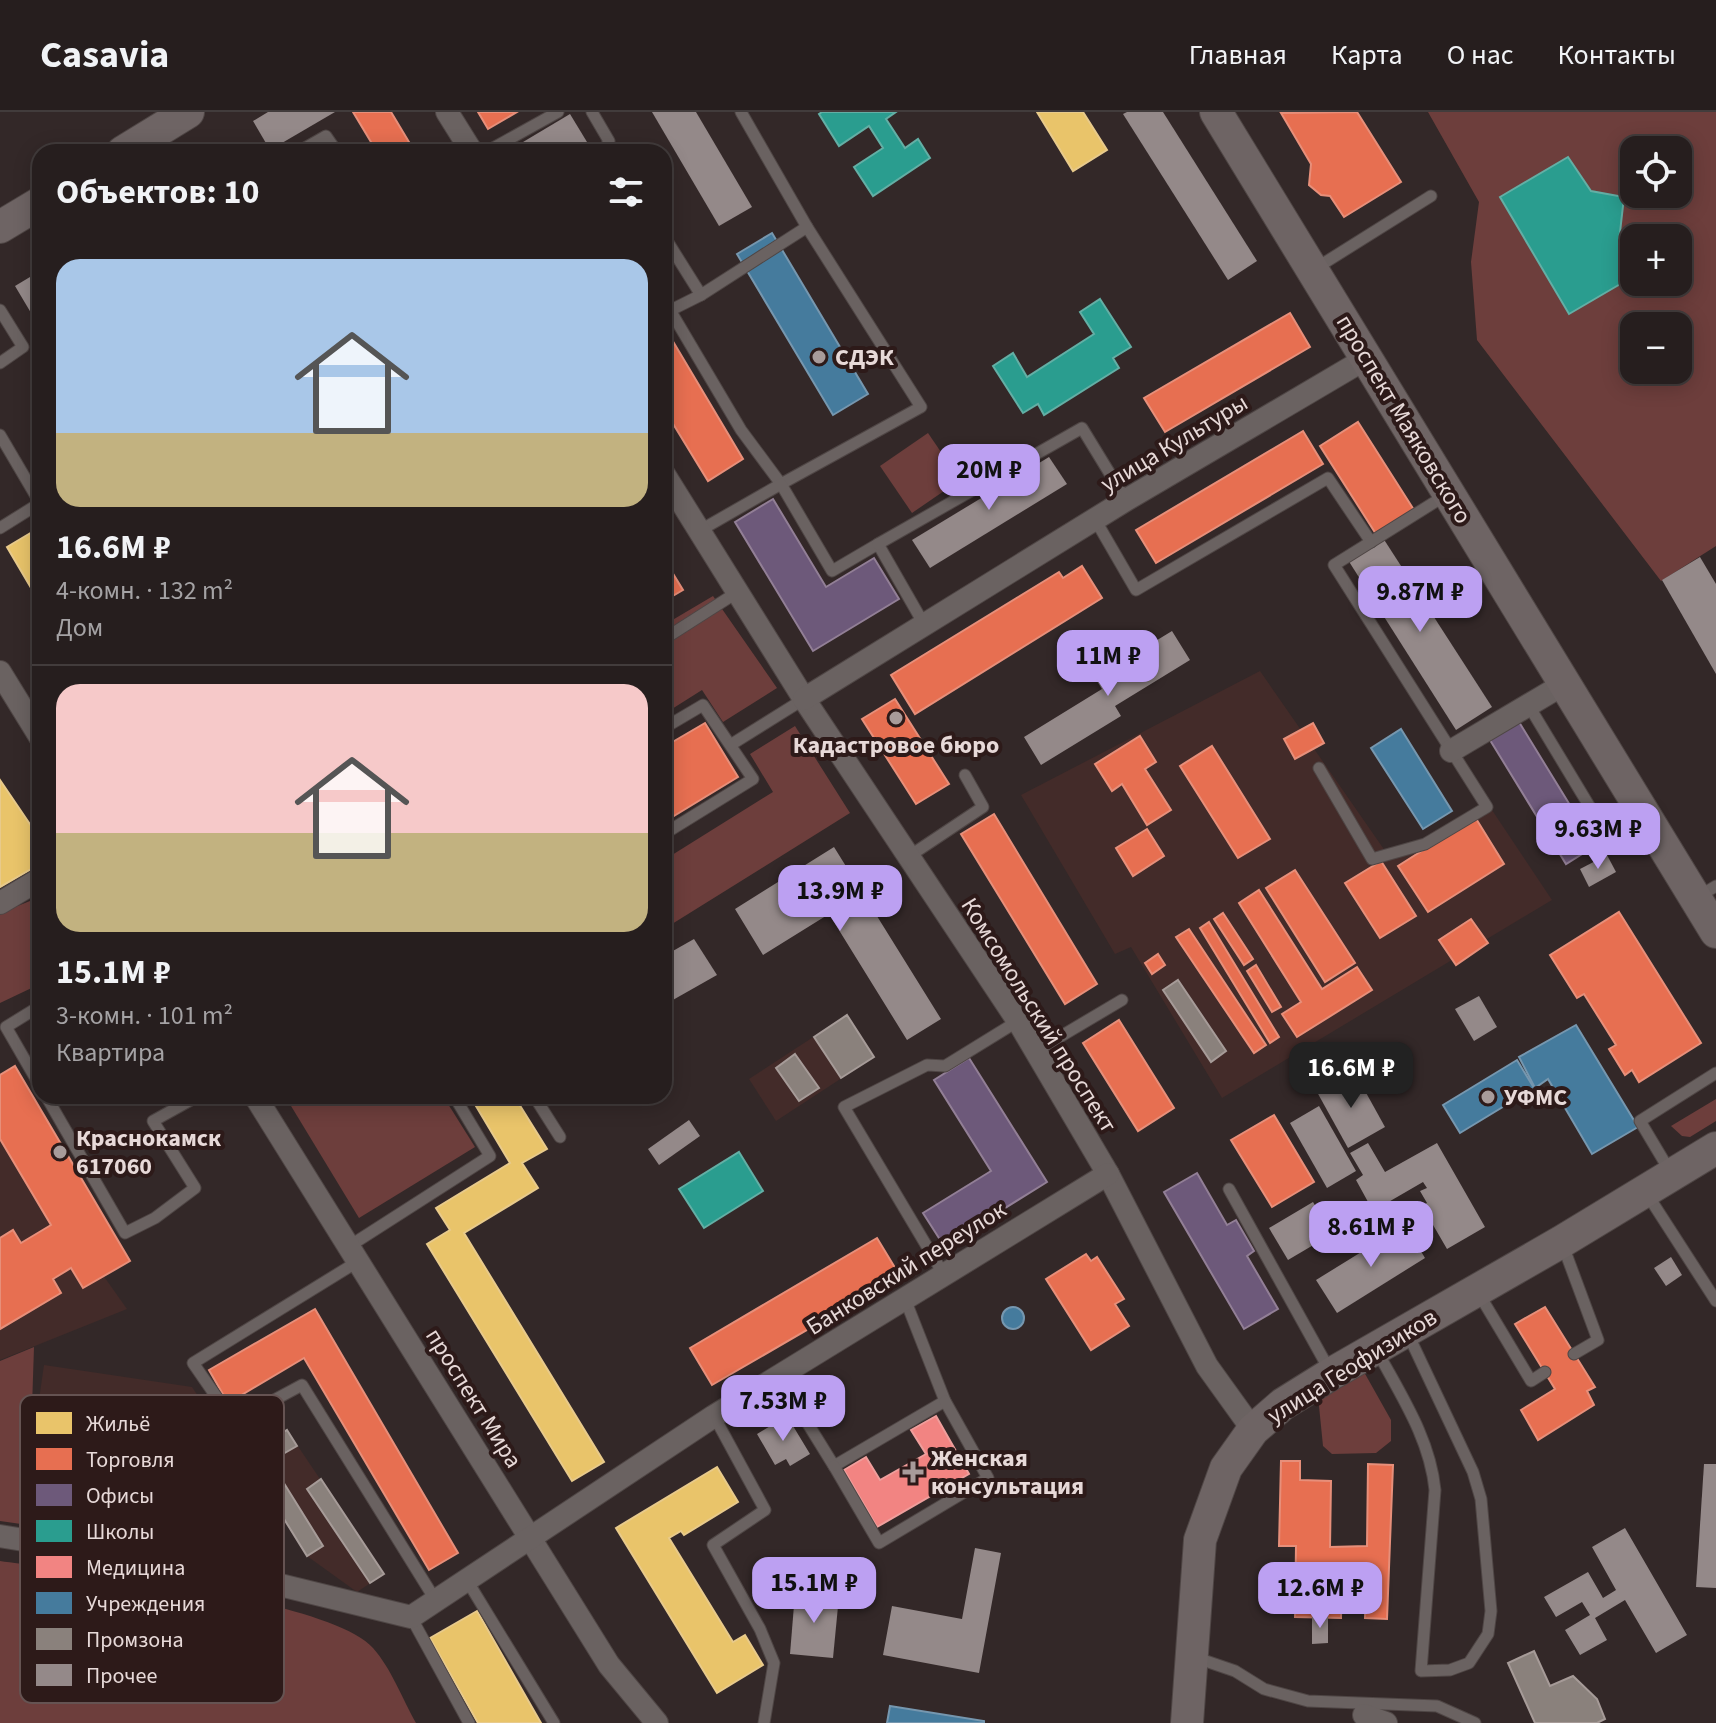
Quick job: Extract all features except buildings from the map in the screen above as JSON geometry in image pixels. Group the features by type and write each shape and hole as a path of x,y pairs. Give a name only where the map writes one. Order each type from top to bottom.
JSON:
{"street":[{"path":"136,144 188,112"},
{"path":"447,112 467,144"},
{"name":"проспект Маяковского","path":"1216,112 1564,684 1706,892 1716,932"},
{"path":"0,227 32,208"},
{"name":"улица Культуры","path":"804,699 1126,500 1367,358"},
{"name":"Комсомольский проспект","path":"672,487 804,699 1018,1021 1108,1174 1207,1366 1253,1430"},
{"path":"0,672 32,724"},
{"path":"1451,751 1564,684"},
{"path":"0,903 32,884"},
{"name":"проспект Мира","path":"260,1104 609,1665 648,1719"},
{"name":"улица Геофизиков","path":"1187,1723 1200,1540 1226,1468 1253,1430 1283,1404 1331,1374 1561,1242 1716,1148"},
{"name":"Банковский переулок","path":"411,1617 468,1582 530,1535 714,1416 1108,1174"},
{"path":"0,1536 20,1539"},
{"path":"284,1586 411,1617"}],"lane":[{"path":"500,144 558,112"},
{"path":"592,112 609,141 607,144"},
{"path":"699,531 921,407 807,227 741,112"},
{"path":"312,144 326,136 332,144"},
{"path":"1313,270 1431,196"},
{"path":"672,310 701,295 807,227"},
{"path":"672,249 701,295"},
{"path":"0,310 23,347 0,363"},
{"path":"672,320 741,430 781,484 832,571 1082,428 1126,500"},
{"path":"0,435 32,489"},
{"path":"1096,521 1136,590 1328,478 1371,542"},
{"path":"1319,768 1372,859 1425,844 1487,807 1334,565 1448,494"},
{"path":"0,528 32,508"},
{"path":"878,544 925,626"},
{"path":"672,634 736,593"},
{"path":"732,744 804,699"},
{"path":"672,723 703,705 753,779 672,829"},
{"path":"1529,706 1611,842"},
{"path":"907,857 983,807 965,775"},
{"path":"1036,1051 1122,1000"},
{"path":"32,1011 6,1027 32,1072"},
{"path":"944,1275 844,1107 927,1065 945,1066 1018,1021"},
{"path":"1716,1073 1640,1121 1659,1183 1716,1301"},
{"path":"51,1104 125,1233 155,1218 195,1188 153,1121 184,1104"},
{"path":"216,1395 193,1363 490,1156 459,1104"},
{"path":"539,1104 560,1137"},
{"path":"1229,1189 1331,1374"},
{"path":"1561,1242 1598,1340 1574,1354"},
{"path":"1477,1290 1531,1381 1545,1372"},
{"path":"779,1377 879,1543 988,1478 945,1401 905,1299"},
{"path":"1376,1349 1422,1436 1433,1471 1434,1500 1421,1671 1459,1668 1469,1663 1488,1634 1490,1593 1481,1499 1467,1453 1407,1332"},
{"path":"283,1395 302,1385 436,1601"},
{"path":"834,1466 945,1401"},
{"path":"714,1416 765,1510 713,1545 760,1629 774,1663 764,1723"},
{"path":"468,1582 554,1723"},
{"path":"411,1617 469,1723"},
{"path":"1190,1656 1235,1671 1264,1689 1308,1701 1437,1706 1475,1723"}],"shaded area":[{"path":"1428,112 1716,112 1716,546 1661,581 1477,340 1471,262 1479,202"},
{"path":"928,433 960,480 912,513 880,466"},
{"path":"713,596 777,688 723,722 702,690 672,709 672,620"},
{"path":"1260,671 1390,858 1486,801 1552,900 1222,1098 1131,947 1115,954 1021,795"},
{"path":"795,726 850,813 672,924 672,855 773,792 750,754"},
{"path":"32,900 32,988 0,1003 0,913"},
{"path":"847,1015 874,1057 776,1121 749,1079"},
{"path":"1716,1099 1716,1121 1690,1137 1682,1136 1671,1126"},
{"path":"290,1104 448,1104 475,1147 359,1218"},
{"path":"0,1130 127,1309 0,1360"},
{"path":"34,1347 32,1395 20,1395 20,1524 0,1521 0,1361"},
{"path":"44,1365 192,1387 197,1395 40,1395"},
{"path":"1364,1372 1391,1420 1391,1441 1376,1453 1332,1454 1323,1446 1318,1396"},
{"path":"287,1430 384,1574 357,1592 307,1556 284,1519 284,1432"},
{"path":"0,1561 20,1564 20,1703 284,1703 284,1609 347,1630 373,1648 391,1674 416,1723 0,1723"}],"place":[{"name":"СДЭК","path":"819,357"},
{"name":"Кадастровое бюро","path":"896,718"},
{"name":"УФМС","path":"1488,1097"},
{"name":"Краснокамск 617060","path":"60,1152"},
{"name":"Женская консультация","path":"913,1472"}]}
